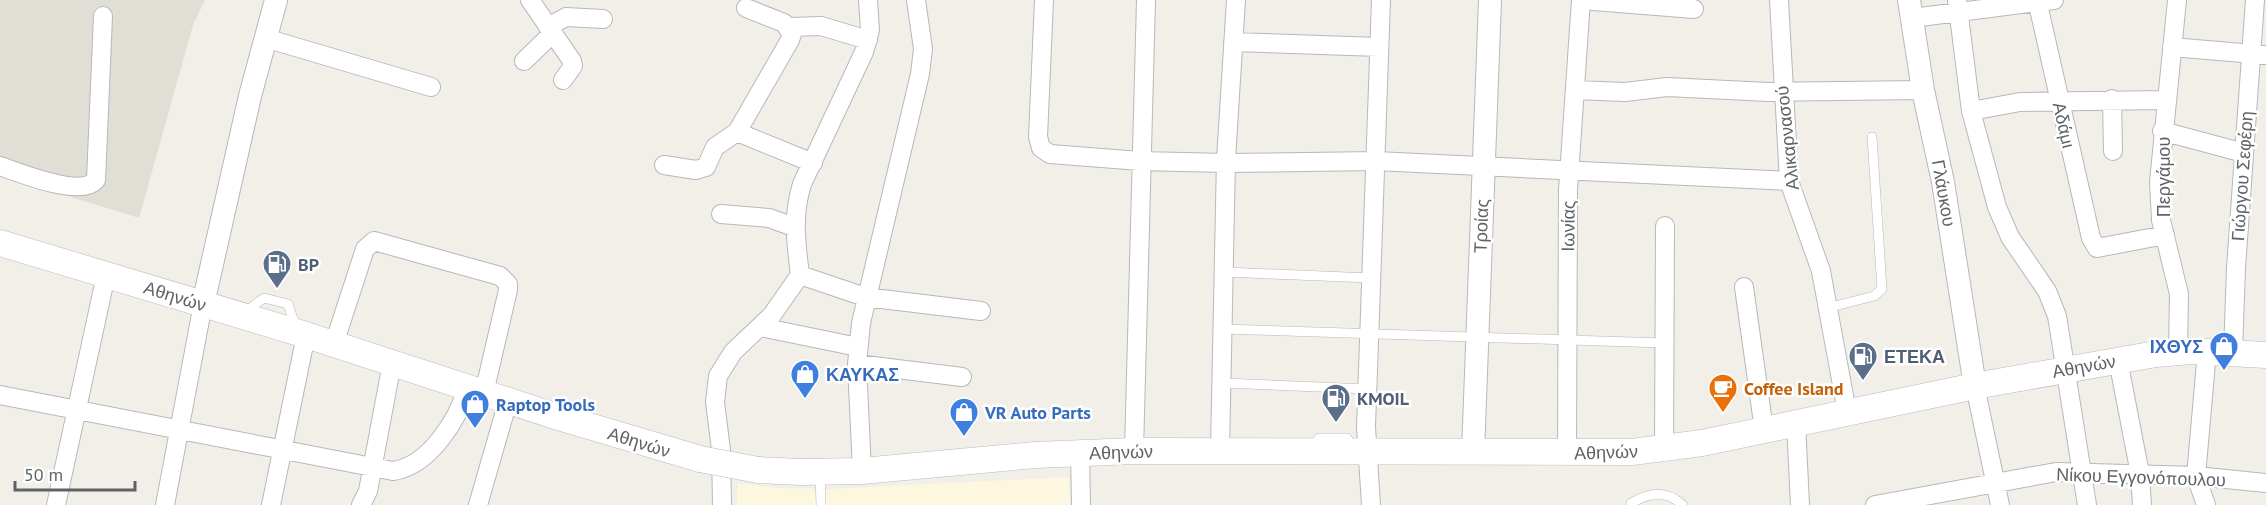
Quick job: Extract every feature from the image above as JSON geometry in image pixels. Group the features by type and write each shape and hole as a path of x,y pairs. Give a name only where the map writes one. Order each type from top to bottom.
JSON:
{"main road":[{"name":"Αθηνών","path":"0,243 302,334 508,401 700,459 758,470 862,471 1080,453 1134,451 1567,453 1664,449 1975,386 2118,360 2178,352 2207,351 2266,355"}],"street":[{"path":"165,505 203,304 276,0"},
{"path":"530,0 573,63 563,80"},
{"path":"722,505 722,462 715,402 716,382 733,352 761,327 800,275 794,227 796,204 868,40 871,16 868,0"},
{"path":"862,471 857,355 865,297 921,67 922,41 916,0"},
{"path":"1044,0 1038,137 1041,148 1050,154 1140,161 1226,163 1376,161 1789,181"},
{"path":"1134,451 1146,0"},
{"path":"1220,450 1226,163 1236,0"},
{"path":"1371,505 1361,452 1370,333 1381,0"},
{"name":"Τροίας","path":"1473,453 1490,0"},
{"path":"1581,0 1694,9"},
{"name":"Ιωνίας","path":"1567,453 1569,171 1581,0"},
{"name":"Αλικαρνασού","path":"1779,0 1782,92 1789,181 1818,259 1847,412"},
{"name":"Περγάμου","path":"2177,0 2162,131 2159,182 2165,235 2180,297 2178,352"},
{"name":"Γιώργου Σεφέρη","path":"2233,352 2244,153 2258,54 2254,0"},
{"path":"1911,9 2043,1"},
{"name":"Αδάμι","path":"2043,1 2059,100 2091,238 2097,248 2165,235"},
{"path":"1957,6 1971,111 2003,224 2043,283 2053,305 2084,471 2087,505"},
{"path":"746,8 790,27 821,26 868,40"},
{"name":"Γλάυκου","path":"1911,9 1923,90 1943,182 1975,386"},
{"path":"0,166 69,186 89,186 96,180 103,16"},
{"path":"524,61 551,30 566,17 603,19"},
{"path":"664,165 702,170 710,162 720,142 737,132 790,40 790,27"},
{"path":"266,38 431,87"},
{"path":"1233,42 1379,47"},
{"path":"2172,47 2258,54"},
{"path":"1575,90 1625,92 1667,87 1782,92 1923,90"},
{"path":"2112,99 2113,151"},
{"path":"1971,111 2012,103 2059,100 2166,100"},
{"path":"2162,131 2244,153"},
{"path":"737,132 813,163"},
{"path":"721,214 769,218 794,227"},
{"path":"1664,449 1665,226"},
{"path":"0,395 282,448 372,468 399,470 423,457 475,390 508,290 505,279 374,241 365,249 334,344"},
{"path":"56,505 106,275"},
{"path":"800,275 865,297 981,311"},
{"path":"1744,287 1764,430"},
{"path":"761,327 857,355 962,376"},
{"path":"272,505 302,334"},
{"path":"2206,505 2196,476 2207,351"},
{"path":"2118,360 2140,474 2142,505"},
{"path":"361,505 368,491 392,363"},
{"path":"1975,386 2000,505"},
{"path":"478,505 508,401"},
{"path":"1796,423 1800,505"},
{"path":"1079,504 1080,453"},
{"name":"Νίκου Εγγονόπουλου","path":"1875,505 2035,474 2084,471 2196,476 2266,483"}],"lane":[{"path":"1827,308 1874,296 1882,289 1872,137"},
{"path":"1224,273 1371,278"},
{"path":"1223,329 1663,343"},
{"path":"1222,383 1367,389"},
{"path":"820,472 821,505"},
{"path":"1631,503 1645,496 1664,493 1671,495 1683,505"}],"shaded area":[{"path":"0,0 205,0 193,25 139,218 0,175"},
{"path":"1069,477 1070,505 737,505 738,483 779,488 829,489"}],"place":[{"name":"BP","path":"277,290"},
{"name":"ΙΧΘΥΣ","path":"2224,372"},
{"name":"ΕΤΕΚΑ","path":"1863,382"},
{"name":"ΚΑΥΚΑΣ","path":"805,400"},
{"name":"Coffee Island","path":"1723,414"},
{"name":"KMOIL","path":"1336,424"},
{"name":"Raptop Tools","path":"475,430"},
{"name":"VR Auto Parts","path":"964,438"}]}
